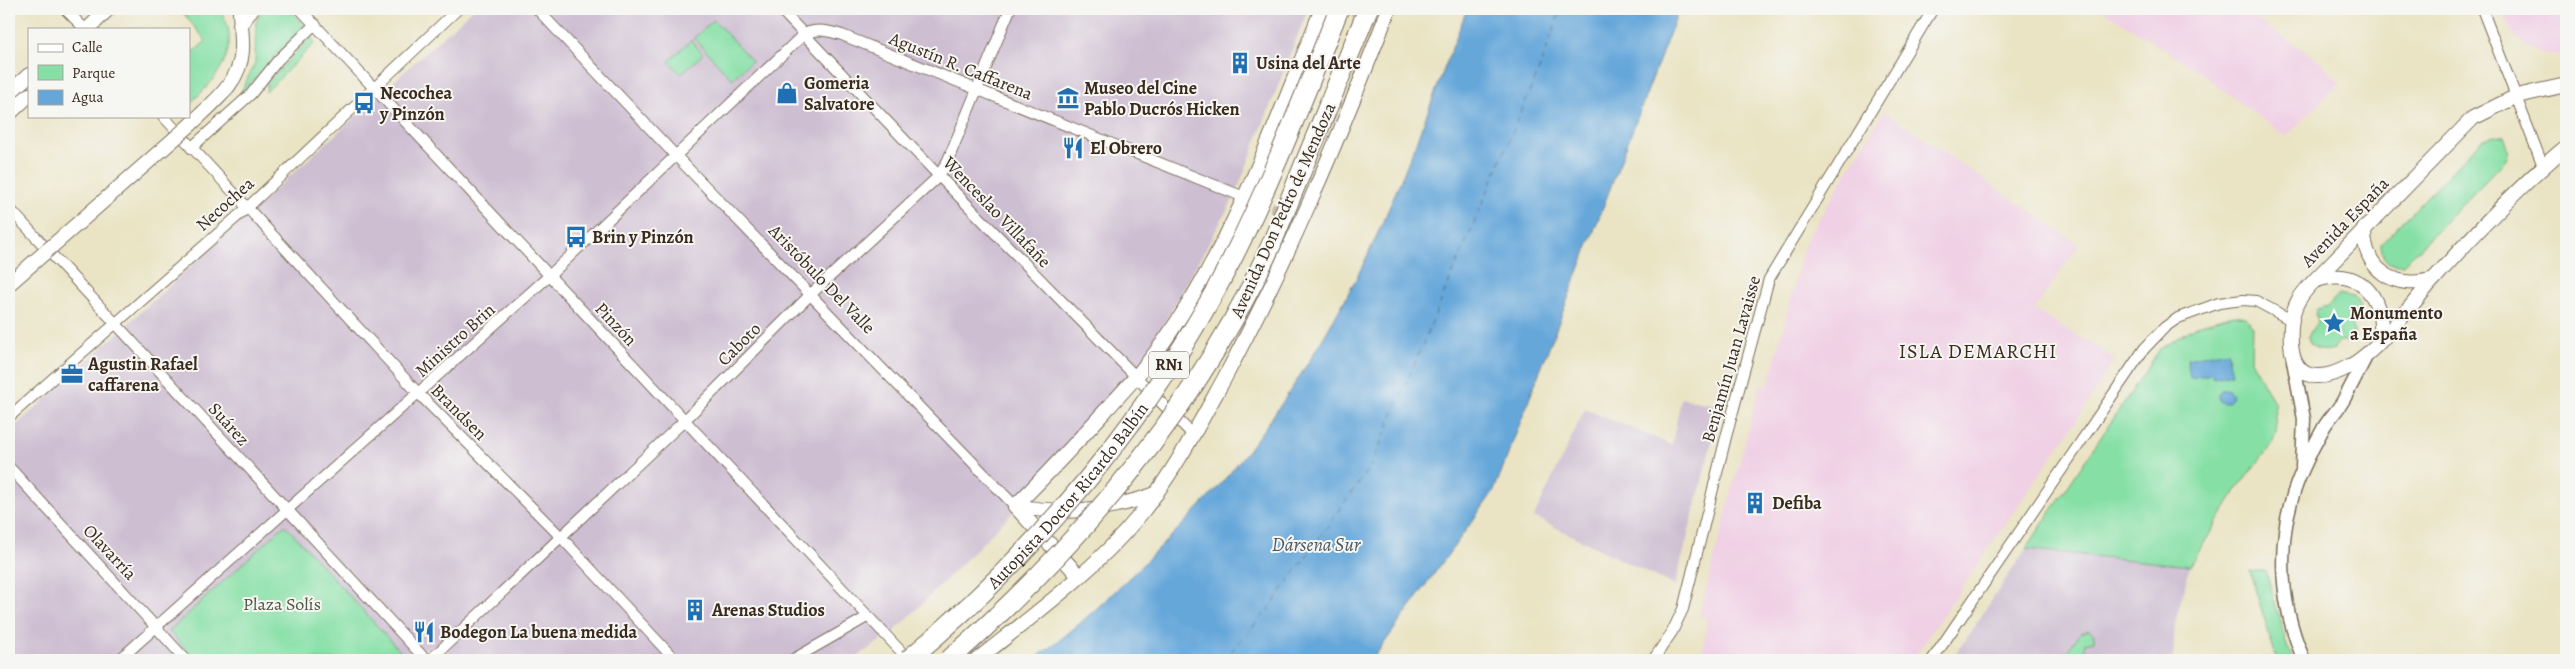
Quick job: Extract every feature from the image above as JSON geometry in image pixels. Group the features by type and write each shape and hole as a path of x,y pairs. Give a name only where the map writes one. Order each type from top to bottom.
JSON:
{"highway":[{"name":"Autopista Doctor Ricardo Balbín","path":"908,660 963,612 1035,541 1106,456 1155,388 1231,260 1281,151 1339,9"},
{"name":"Autopista Doctor Ricardo Balbín","path":"948,660 1015,599 1126,480 1213,358 1262,265 1368,9"}],"main road":[{"path":"87,28 108,9"},
{"path":"229,9 240,25"},
{"path":"233,9 240,25"},
{"path":"9,284 190,125 235,78 242,56 240,9"},
{"path":"240,25 252,9"},
{"path":"1015,506 1052,470 1135,378 1169,335 1215,258 1244,197 1322,9"},
{"name":"Avenida Don Pedro de Mendoza","path":"977,660 1079,576 1115,543 1156,494 1193,435 1280,272 1304,219 1389,9"},
{"path":"9,93 28,76"},
{"name":"Avenida España","path":"2293,361 2290,334 2291,320 2300,298 2364,228 2473,118 2517,96 2566,85"},
{"path":"9,114 28,96"},
{"name":"Avenida España","path":"2367,355 2434,279 2543,166 2566,147"},
{"path":"2364,228 2366,247 2380,271 2406,283 2434,279"},
{"path":"2314,281 2325,277 2343,277 2361,284 2370,292 2381,313 2381,338"},
{"path":"2293,361 2304,374 2322,377 2343,370 2367,355"},
{"path":"1015,506 1043,511 1072,512 1129,504 1156,494"},
{"name":"Aristóbulo Del Valle","path":"1015,506 1079,576"}],"street":[{"path":"65,9 85,28"},
{"name":"Pinzón","path":"300,9 908,660"},
{"name":"Necochea","path":"9,417 114,322 247,208 458,9"},
{"name":"Aristóbulo Del Valle","path":"537,9 676,156 1015,506"},
{"name":"Caboto","path":"430,660 684,421 811,294 939,176 946,165 1010,9"},
{"name":"Benjamín Juan Lavaisse","path":"1653,660 1672,632 1683,609 1726,437 1769,279 1933,9"},
{"path":"2482,9 2543,166"},
{"name":"Wenceslao Villafañe","path":"786,11 804,34 939,176 1193,435"},
{"path":"191,148 251,94 278,60 315,24"},
{"name":"Agustín R. Caffarena","path":"804,34 820,30 842,35 1244,197"},
{"name":"Ministro Brin","path":"119,660 285,510 419,394 548,276 804,34"},
{"name":"Brandsen","path":"164,118 419,394 561,537 675,660"},
{"name":"Suárez","path":"9,208 285,510 426,660"},
{"path":"1932,660 2139,357 2165,326 2200,309 2243,300 2256,301 2291,320"},
{"name":"Avenida España","path":"2304,660 2287,605 2282,559 2292,501 2301,472 2325,426 2344,401 2367,355"},
{"name":"Avenida España","path":"2293,361 2304,420 2301,472"},
{"name":"Olavarría","path":"9,467 186,660"},
{"path":"792,660 867,617"}],"shaded area":[{"path":"473,9 1308,9 1235,196 1138,370 1012,513 894,632 852,660 437,660 425,648 412,660 9,660 9,432"},
{"path":"2101,9 2240,9 2321,62 2340,82 2286,137 2195,69"},
{"path":"2502,9 2566,9 2566,51 2557,55 2542,55 2525,46 2512,33"},
{"name":"Defiba","path":"1884,111 2079,245 2034,310 2115,358 2081,414 1912,660 1702,660 1707,618 1699,616 1760,385 1768,386 1805,242"},
{"path":"1681,398 1721,406 1675,586 1534,517 1585,409 1672,445"},
{"path":"2026,549 2190,566 2175,623 2173,660 1952,660"}],"green space":[{"path":"180,9 219,9 226,22 229,36 228,49 218,73 190,103 190,55 206,41"},
{"path":"262,9 289,9 304,25 239,96 255,63 256,22"},
{"path":"714,20 752,61 732,79 694,38"},
{"path":"311,37 315,43 266,92 267,83"},
{"path":"691,40 703,54 681,74 669,61"},
{"path":"2494,136 2504,137 2506,141 2508,155 2505,161 2403,265 2389,263 2384,258 2381,244 2483,139"},
{"path":"2339,294 2354,297 2359,305 2358,319 2352,326 2354,333 2347,341 2339,341 2334,349 2317,350 2311,345 2308,336 2318,320 2315,314 2317,309 2328,306"},
{"path":"2234,315 2246,317 2252,326 2251,360 2274,402 2276,432 2272,444 2237,489 2190,566 2026,549 2160,349 2200,324"},
{"name":"Plaza Solís","path":"285,525 408,660 196,660 169,631"},
{"path":"2266,570 2287,646 2294,660 2277,660 2250,572"},
{"path":"2089,630 2094,634 2094,641 2085,643 2085,660 2061,660 2080,633"}],"water":[{"name":"Dársena Sur","path":"1467,9 1679,9 1494,491 1372,660 1033,660 1095,610 1212,494 1248,450 1298,379 1328,330 1372,246 1415,145"},
{"path":"2227,351 2232,374 2213,378 2212,374 2190,378 2187,359"},
{"path":"2222,389 2228,389 2232,396 2228,403 2222,403 2218,399 2218,393"}],"ferry route":[{"path":"1224,660 1270,607 1372,464 1541,65 1561,9"}],"tunnel":[{"path":"1353,9 1385,20"},
{"path":"1257,202 1304,219"}],"place":[{"name":"Usina del Arte","path":"1240,63"},
{"name":"Gomeria Salvatore","path":"787,93"},
{"name":"Museo del Cine Pablo Ducrós Hicken","path":"1068,98"},
{"name":"Necochea y Pinzón","path":"364,103"},
{"name":"El Obrero","path":"1073,148"},
{"name":"Brin y Pinzón","path":"576,237"},
{"name":"Monumento a España","path":"2334,323"},
{"name":"Agustin Rafael caffarena","path":"72,374"},
{"name":"Defiba","path":"1755,503"},
{"name":"Arenas Studios","path":"695,610"},
{"name":"Bodegon La buena medida","path":"424,632"}],"district":[{"name":"ISLA DEMARCHI","path":"1978,351"}]}
